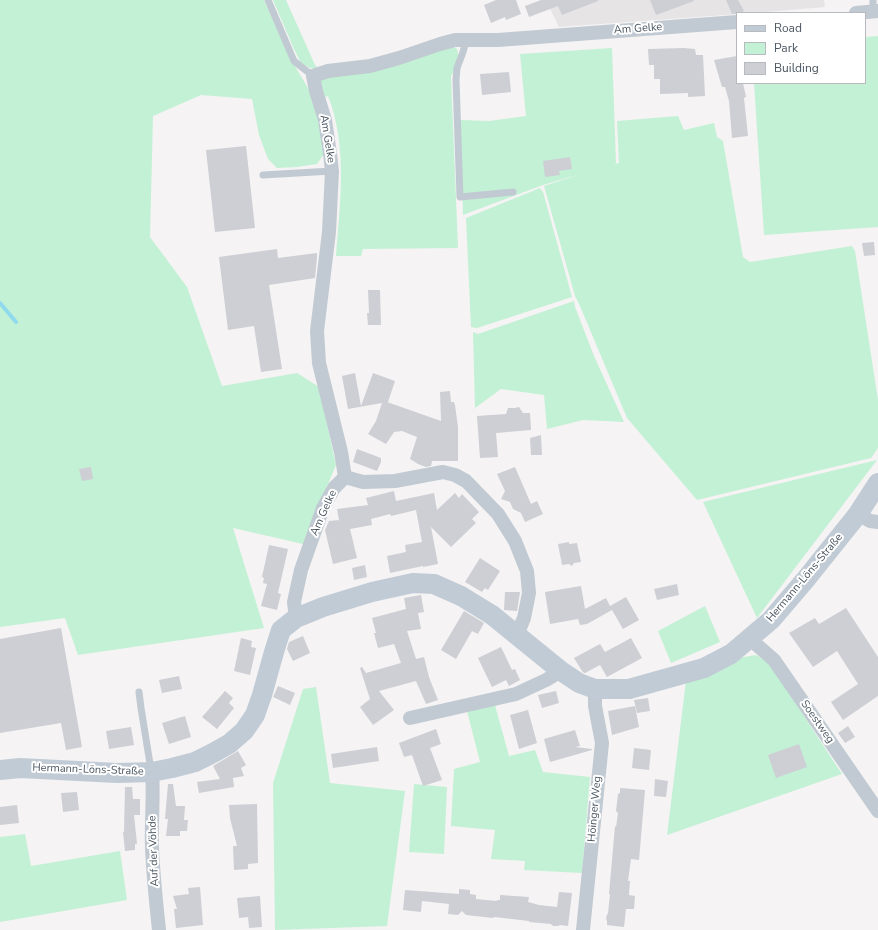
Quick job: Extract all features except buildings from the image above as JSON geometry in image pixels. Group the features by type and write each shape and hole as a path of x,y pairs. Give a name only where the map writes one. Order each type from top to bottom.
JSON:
{"street":[{"path":"860,12 875,8"},
{"name":"Am Gelke","path":"296,618 294,602 301,570 323,508 334,488 345,477 341,452 319,363 317,331 329,232 332,171 325,120 313,76 328,71 370,66 455,40 498,40 736,22"},
{"path":"345,477 363,482 395,481 443,472 455,475 466,481 498,514 515,541 527,571 529,593 524,618 517,635"},
{"name":"Hermann-Löns-Straße","path":"0,770 20,768 118,773 152,772 195,762 229,744 244,731 255,715 281,630 296,618 323,607 372,592 413,583 434,584 461,596 492,615 578,683 596,689 629,689 704,668 731,654 771,620 858,514 878,483"},
{"path":"858,514 870,521 878,522"},
{"name":"Soestweg","path":"750,639 774,660 878,811"},
{"path":"410,718 516,694 561,671"},
{"name":"Höinger Weg","path":"583,930 602,743 595,706 596,689"},
{"name":"Auf der Vöhde","path":"152,772 152,846 159,930"}],"lane":[{"path":"268,0 294,61 313,76"},
{"path":"466,41 457,68 456,80 460,196 513,192"},
{"path":"263,175 332,171"},
{"path":"139,692 152,772"}],"shaded area":[{"path":"546,0 824,0 825,7 766,12 736,12 736,14 559,27"}],"green space":[{"path":"0,0 264,0 290,58 311,93 326,151 317,164 297,167 277,168 268,159 259,135 252,99 201,95 153,116 150,237 187,287 222,386 297,373 319,387 336,465 303,544 233,528 264,628 78,655 65,618 0,627"},
{"path":"273,0 286,0 315,65 319,69 310,68 301,63"},
{"path":"878,36 878,227 764,235 754,84 866,84 866,37"},
{"path":"454,47 458,52 456,66 451,76 458,248 363,249 361,256 336,256 341,175 340,155 334,115 328,96 322,98 319,85 322,78"},
{"path":"612,48 616,163 613,164 619,163 617,121 678,116 684,130 714,123 717,137 723,141 743,257 750,262 852,246 855,251 878,400 878,448 871,458 697,500 627,418 575,296 544,186 581,174 543,185 463,215 460,120 489,121 526,116 520,54"},
{"path":"540,188 543,192 572,297 477,328 471,327 466,218"},
{"path":"574,301 594,356 624,422 583,420 547,429 544,395 501,389 475,408 473,332 478,334"},
{"path":"877,460 757,618 703,502"},
{"path":"705,606 720,642 671,663 658,631"},
{"path":"756,655 769,663 842,774 667,835 686,681 738,658"},
{"path":"316,687 330,783 405,791 387,926 275,930 273,783 303,689"},
{"path":"495,705 509,756 535,750 543,772 590,777 582,873 524,870 525,861 491,859 495,830 451,826 454,769 480,762 467,711"},
{"path":"414,784 447,787 444,854 409,852"},
{"path":"25,834 31,866 120,851 127,900 0,922 0,837"}],"waterway":[{"path":"0,303 16,322"}]}
